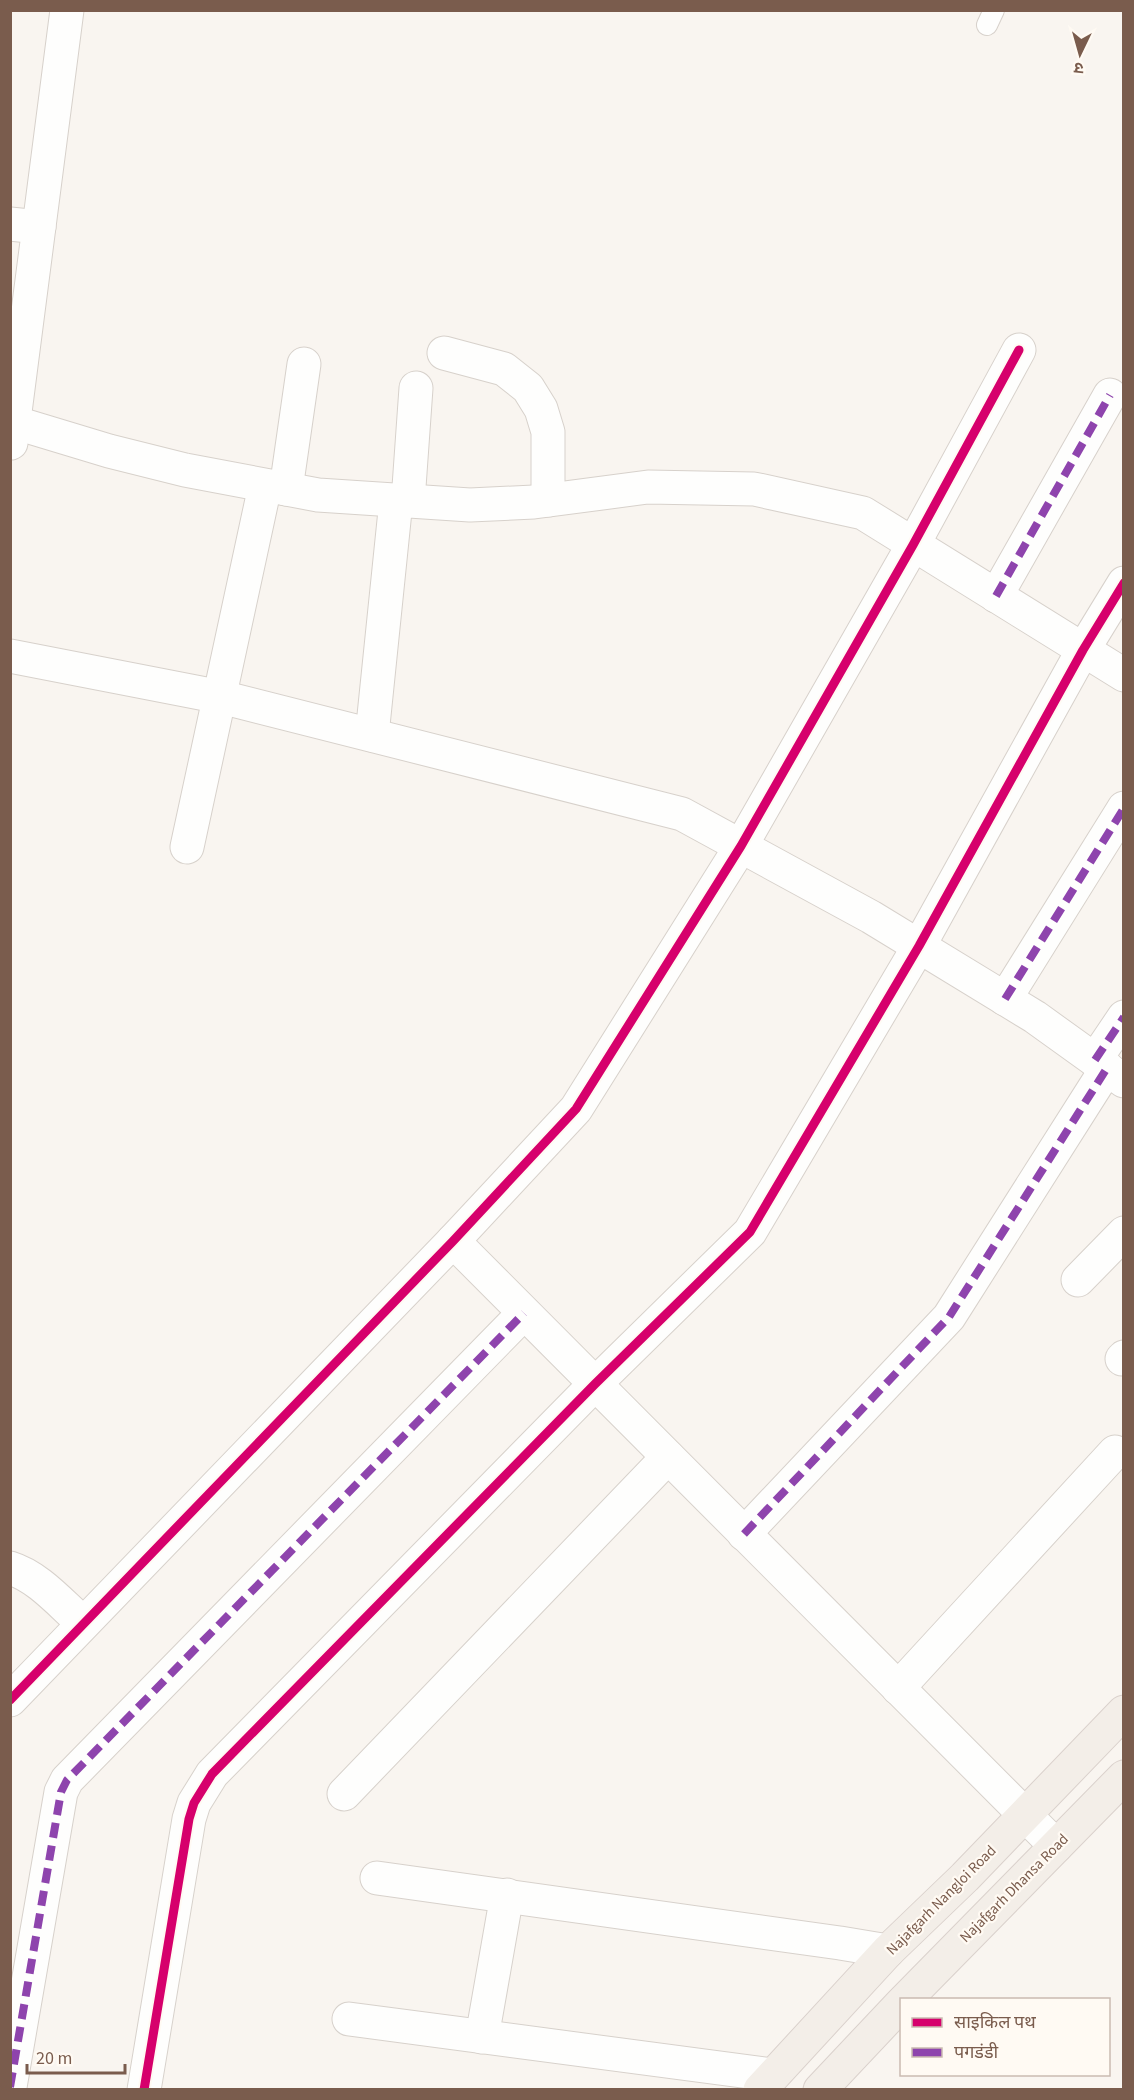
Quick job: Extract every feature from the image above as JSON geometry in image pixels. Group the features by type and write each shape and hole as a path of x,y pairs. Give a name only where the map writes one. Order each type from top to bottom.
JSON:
{"main road":[{"name":"Najafgarh Nangloi Road","path":"766,2082 888,1952 965,1877 1124,1712"},
{"name":"Najafgarh Dhansa Road","path":"907,1998 1124,1777"},
{"path":"820,2090 900,2005"}],"street":[{"path":"67,10 25,225 12,433 109,451 185,470 318,495 470,505 548,500 648,488 754,489 863,513 1124,675"},
{"path":"10,1700 453,1241 576,1109 741,846 914,545 1019,350"},
{"path":"444,352 504,369 528,388 541,409 548,432 548,500"},
{"path":"187,847 221,697 276,488 304,364"},
{"path":"372,735 416,388"},
{"path":"996,597 1110,395"},
{"path":"144,2090 189,1819 202,1787 212,1774 595,1384 750,1232 918,946 1083,650 1124,583"},
{"path":"10,656 221,697 682,814 871,917 1035,1017 1109,1070"},
{"path":"1005,999 1124,808"},
{"path":"744,1534 949,1317 1109,1070 1124,1017"},
{"path":"1078,1280 1124,1233"},
{"path":"453,1241 1056,1846"},
{"path":"10,2087 61,1792 67,1780 524,1313"},
{"path":"898,1688 1115,1452"},
{"path":"344,1794 668,1458"},
{"path":"10,1568 34,1579 83,1623"},
{"path":"378,1878 888,1952"},
{"path":"482,2037 507,1895"},
{"path":"349,2019 482,2037 766,2082"}],"marked path":[{"path":"996,596 1110,395"},
{"path":"1005,999 1124,808"},
{"path":"1095,1060 1124,1017"},
{"path":"744,1534 949,1317 1107,1068"},
{"path":"10,2087 61,1792 67,1780 524,1313"}],"cycle path":[{"path":"10,1700 453,1241 576,1109 741,846 913,545 1019,350"},
{"path":"144,2090 189,1819 194,1803 212,1774 595,1384 750,1232 919,946 1083,650 1124,583"}]}
